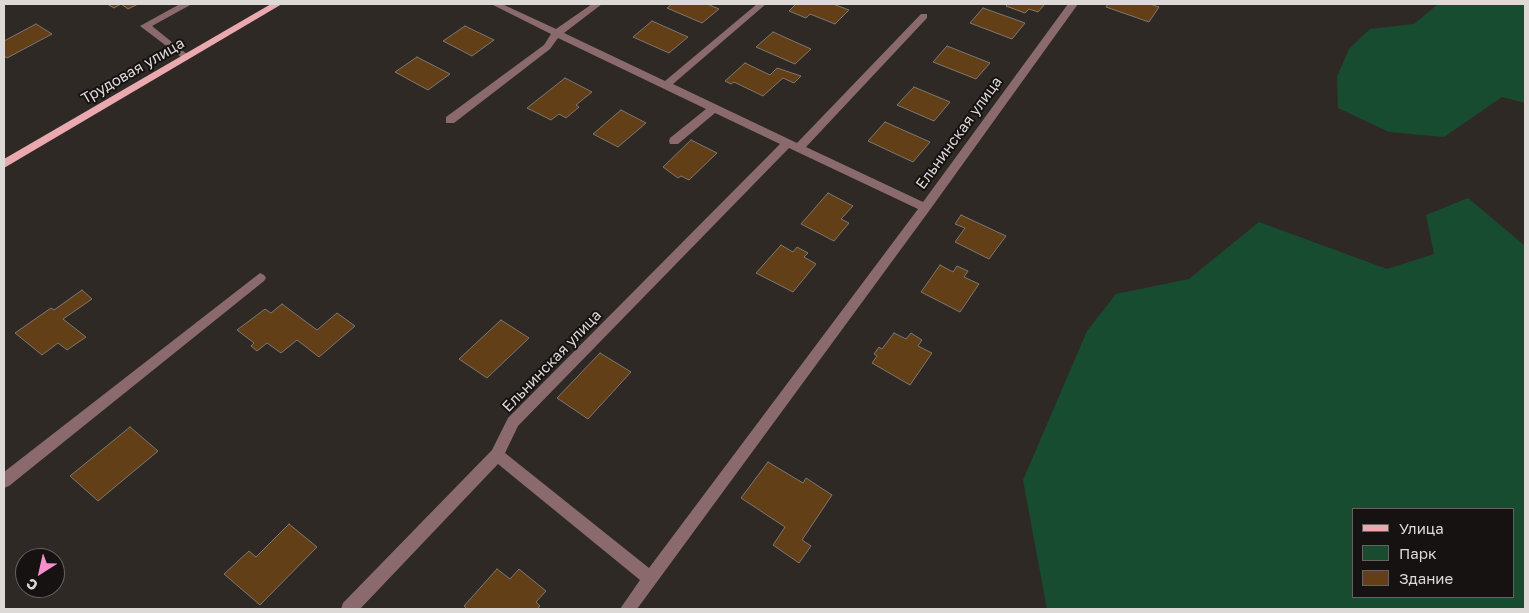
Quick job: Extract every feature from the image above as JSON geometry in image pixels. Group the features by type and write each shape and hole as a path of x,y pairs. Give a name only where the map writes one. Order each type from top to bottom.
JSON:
{"main road":[{"name":"Трудовая улица","path":"4,164 276,4"}],"street":[{"path":"186,57 145,26 187,4"},
{"name":"Ельнинская улица","path":"495,4 925,208 1073,4"},
{"path":"450,120 547,47 557,33 598,4"},
{"path":"666,85 762,4"},
{"path":"794,145 924,16"},
{"path":"674,141 715,108"},
{"name":"Ельнинская улица","path":"349,609 497,455 514,422 794,145"},
{"path":"628,609 925,208"},
{"path":"4,481 260,278"},
{"path":"497,455 650,579"}],"green space":[{"path":"1438,4 1525,4 1525,103 1502,97 1444,137 1389,132 1338,108 1337,77 1349,49 1370,29 1414,24"},
{"path":"1468,198 1525,246 1525,609 1047,609 1023,480 1087,331 1116,294 1189,279 1259,222 1387,269 1434,254 1426,215"}],"building":[{"path":"107,4 121,4 114,8"},
{"path":"121,4 138,4 128,9"},
{"path":"672,4 707,4 719,9 702,23 667,8"},
{"path":"796,4 833,4 849,10 835,24 810,14 806,18 789,11"},
{"path":"1008,4 1045,4 1038,12 1029,9 1025,13 1006,6"},
{"path":"1108,4 1150,4 1159,7 1149,22 1106,7"},
{"path":"983,8 1025,23 1012,39 970,23"},
{"path":"652,21 688,37 669,53 633,37"},
{"path":"36,24 52,34 7,58 4,56 4,41"},
{"path":"465,26 494,40 472,56 443,41"},
{"path":"773,32 811,49 795,64 756,47"},
{"path":"947,46 990,63 976,79 933,62"},
{"path":"417,57 450,74 428,90 395,72"},
{"path":"745,63 770,75 777,68 801,76 794,83 783,78 763,96 734,82 731,84 725,81"},
{"path":"565,78 592,92 576,105 579,107 566,118 559,114 551,120 527,108"},
{"path":"914,87 950,102 934,121 897,105"},
{"path":"621,110 646,123 618,147 593,134"},
{"path":"885,122 930,142 913,162 868,141"},
{"path":"691,140 717,153 689,180 681,176 678,178 663,167"},
{"path":"828,193 853,206 841,219 849,223 834,241 801,224"},
{"path":"961,215 1006,236 989,259 955,242 965,228 955,224"},
{"path":"781,245 793,252 797,247 808,253 804,257 816,264 793,292 756,273"},
{"path":"940,265 953,272 957,266 968,271 964,277 979,284 960,312 921,292"},
{"path":"82,290 92,299 63,319 86,337 67,350 58,343 42,355 15,333 51,308 54,310"},
{"path":"282,304 317,330 337,313 355,326 319,357 297,340 281,353 267,343 257,351 251,346 254,343 237,330 265,309 271,313"},
{"path":"501,320 529,338 487,378 459,359"},
{"path":"894,333 906,339 911,333 922,340 918,346 932,353 910,385 872,363 877,356 874,354 879,347 882,349"},
{"path":"600,353 631,372 588,419 557,398"},
{"path":"130,427 158,451 98,501 70,476"},
{"path":"768,462 803,483 806,478 832,495 802,540 811,546 799,563 773,545 785,527 741,498"},
{"path":"289,524 317,547 260,605 224,574 249,551 256,557"},
{"path":"497,569 510,579 519,569 546,591 536,602 540,606 537,609 467,609 464,606"}]}
